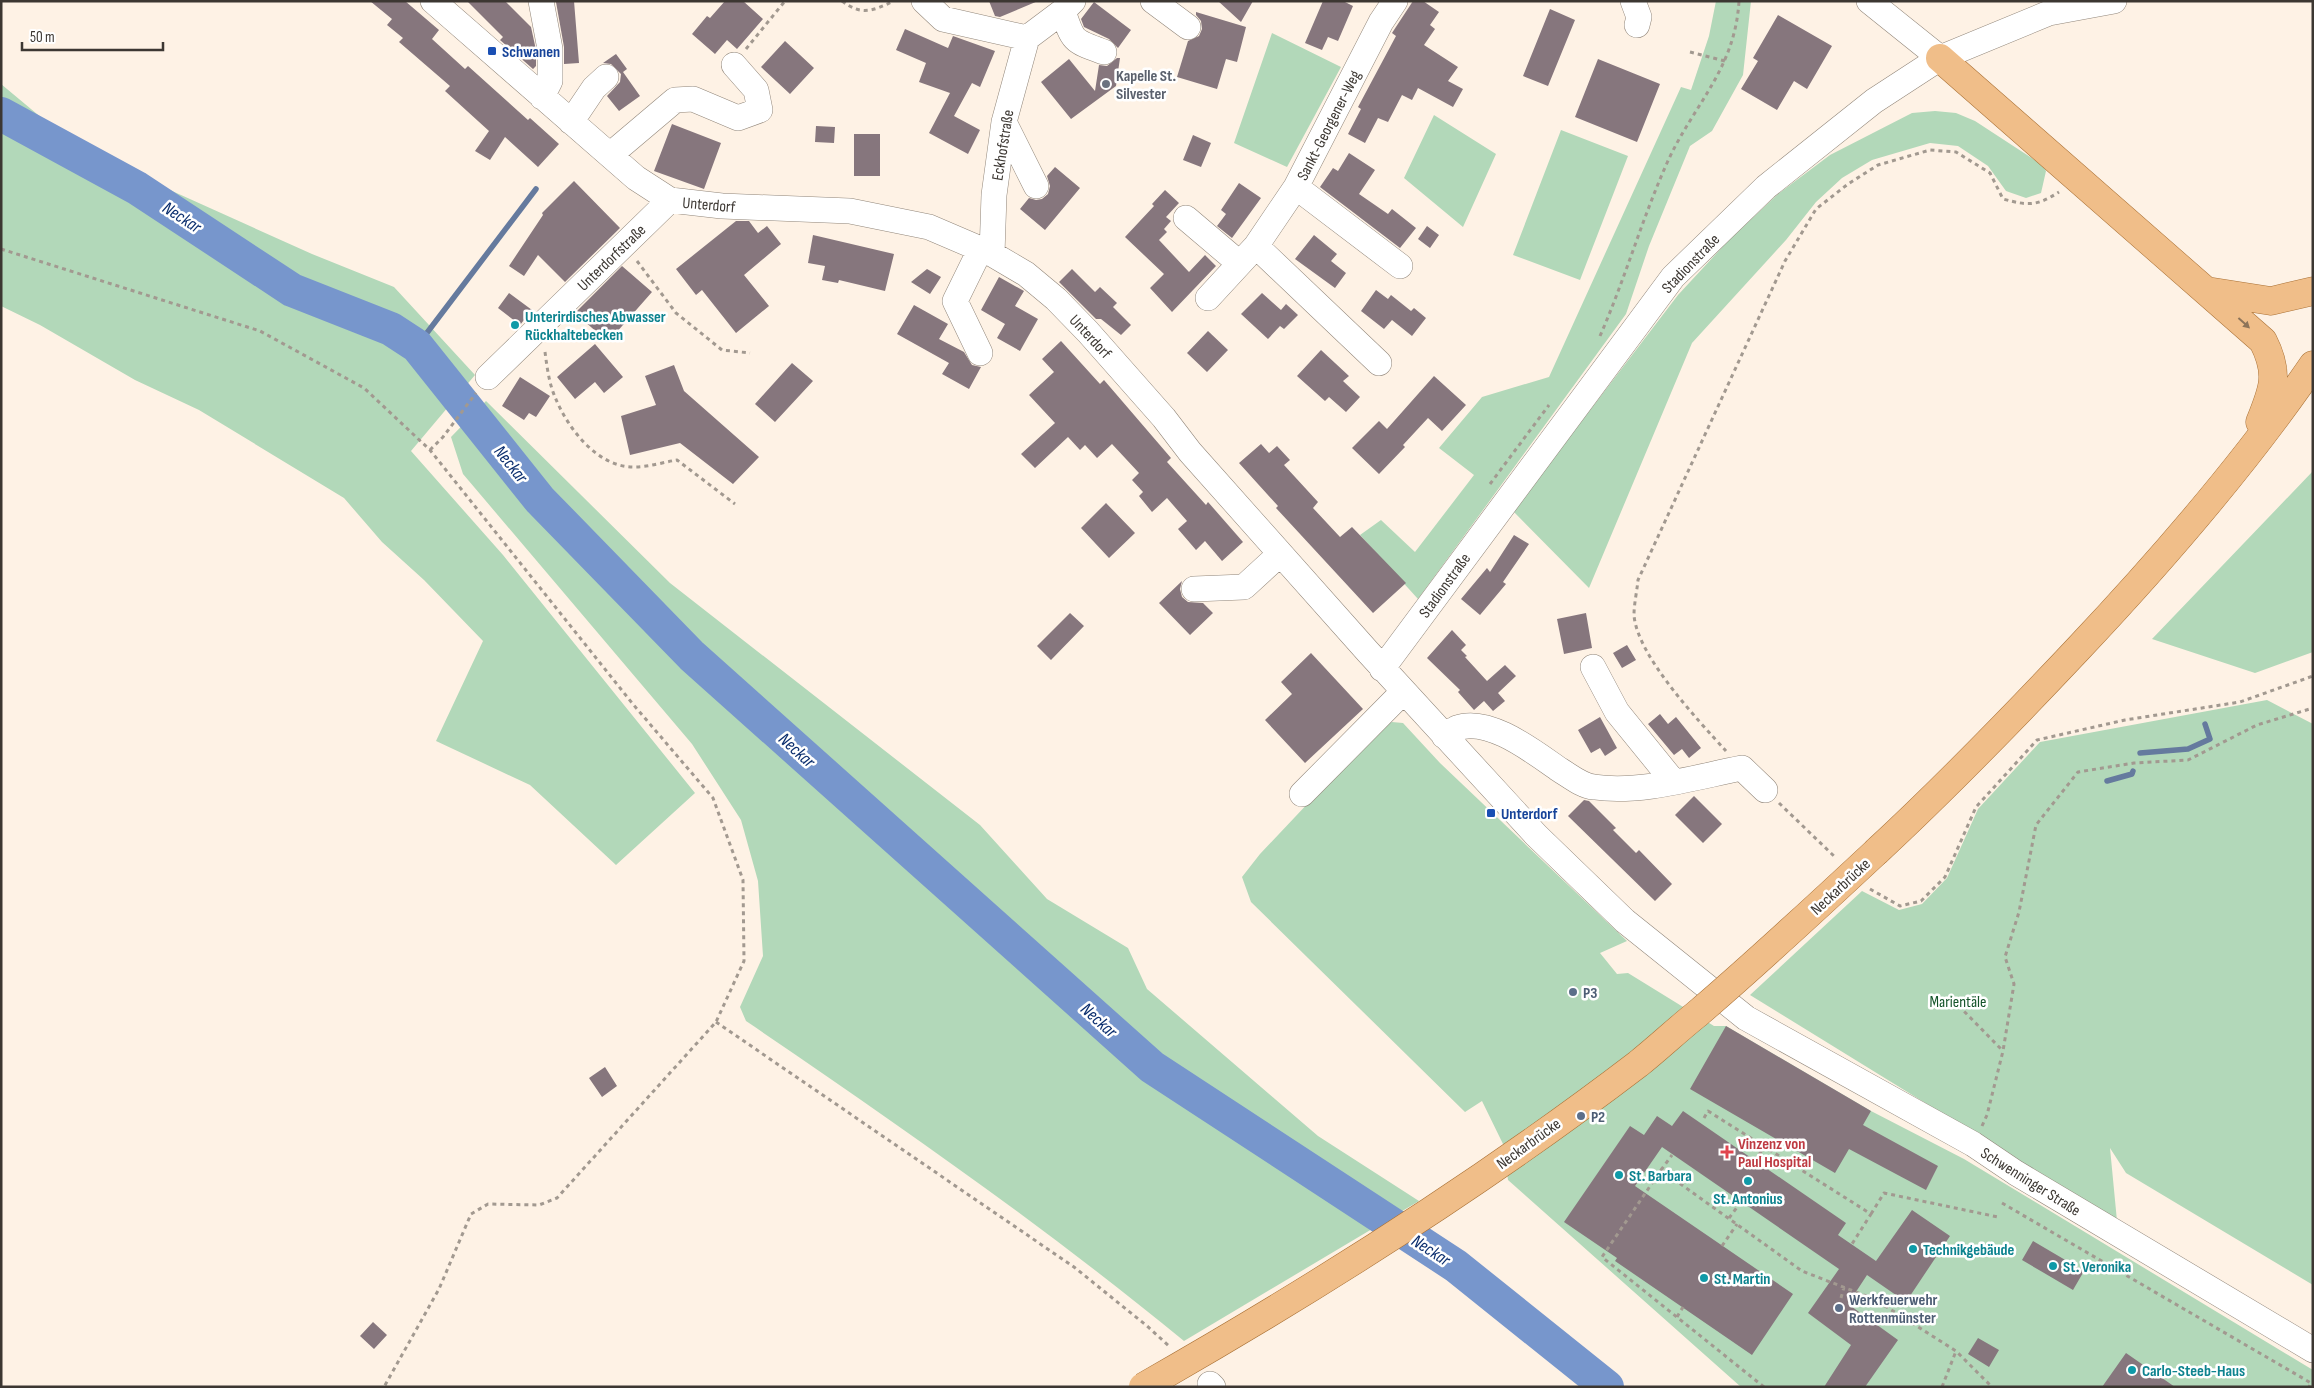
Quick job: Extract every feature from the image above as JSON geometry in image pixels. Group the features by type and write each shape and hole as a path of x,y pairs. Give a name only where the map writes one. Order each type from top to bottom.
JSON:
{"main road":[{"path":"1940,58 2263,341 2271,356 2274,373 2273,389 2247,453"},
{"path":"2207,290 2271,301 2313,291"},
{"name":"Neckarbrücke","path":"1143,1387 1247,1328 1393,1237 1478,1180 1639,1063 1746,972 1976,757 2110,615 2166,553 2309,374"}],"street":[{"name":"Unterdorf","path":"433,1 636,178 670,200 722,206 850,211 929,227 987,251 1026,274 1056,299 1088,332 1382,669 1536,835 1625,921 1746,1018"},
{"path":"541,1 550,57 550,81 542,97"},
{"path":"924,1 943,19 1027,38 1068,6"},
{"path":"1153,1 1188,27"},
{"name":"Sankt-Georgener-Weg","path":"1208,298 1248,255 1296,187 1381,22 1395,1"},
{"path":"1870,1 1940,58"},
{"name":"Stadionstraße","path":"1382,669 1673,277 1766,187 1874,100 1940,58 2049,13 2114,1"},
{"path":"1068,6 1070,34 1075,40 1104,52"},
{"name":"Eckhofstraße","path":"987,251 1004,122 1027,38"},
{"path":"610,155 675,100 693,99 738,118 760,110 756,90 734,65"},
{"path":"571,122 594,88 606,77"},
{"path":"1004,122 1036,186"},
{"path":"1296,187 1400,266"},
{"name":"Unterdorfstraße","path":"488,377 670,200"},
{"path":"1186,218 1248,255 1379,363"},
{"path":"980,353 955,301 987,251"},
{"path":"1194,590 1244,587 1280,554"},
{"path":"1593,667 1617,712 1674,781"},
{"path":"1302,794 1404,692"},
{"path":"1444,736 1457,728 1473,726 1487,728 1515,740 1574,779 1593,787 1632,788 1742,768 1765,790"},
{"name":"Schwenninger Straße","path":"1746,1018 1973,1144 2025,1178 2313,1350"}],"path":[{"path":"734,65 785,1"},
{"path":"842,1 853,10 871,11 894,1"},
{"path":"1599,339 1668,162 1725,61 1738,19 1739,1"},
{"path":"1690,52 1725,61"},
{"path":"1742,768 1690,711 1644,648 1634,615 1638,580 1784,261 1816,209 1848,184 1878,165 1930,150 1956,152 1990,173 2003,199 2024,205 2042,203 2079,179"},
{"path":"625,244 676,314 722,350 750,353"},
{"path":"1,249 260,332 364,388 430,450 632,703 714,798 743,880 744,962 716,1022 557,1198 540,1204 488,1204 471,1214 438,1288 384,1387"},
{"path":"542,324 547,367 554,397 580,438 594,451 618,465 636,468 678,460 734,504"},
{"path":"430,450 443,437 488,377"},
{"path":"1866,886 1873,893 1900,906 1921,901 1945,877 1976,807 2037,740 2125,720 2240,702 2313,676"},
{"path":"1973,1144 1987,1115 2004,1051 2014,984 2006,957 2019,912 2036,825 2078,772 2134,763 2188,760 2257,724 2313,708"},
{"path":"1765,790 1837,859"},
{"path":"1953,1000 2004,1051"},
{"path":"716,1022 1074,1267 1175,1351"},
{"path":"1704,1118 1708,1111 1871,1214"},
{"path":"1755,1160 1764,1147"},
{"path":"1672,1155 1602,1257 1764,1387"},
{"path":"1661,1170 1802,1270 1874,1299 1956,1351 1992,1387"},
{"path":"1852,1244 1884,1193 1998,1217"},
{"path":"1729,1218 1741,1202"},
{"path":"2002,1203 2311,1383 2309,1387"},
{"path":"1722,1246 1737,1224"},
{"path":"1841,1298 1844,1287"},
{"path":"1677,1317 1683,1308"},
{"path":"1942,1387 1956,1351"}],"green space":[{"path":"1716,1 1751,1 1743,75 1712,131 1690,146 1649,246 1626,314 1418,599 1360,535 1381,520 1415,552 1474,475 1439,448 1482,397 1549,377 1681,87 1691,90 1709,36"},
{"path":"1272,33 1341,67 1287,167 1234,143"},
{"path":"1,84 55,129 161,186 312,254 394,287 475,375 411,451 503,555 695,793 616,865 530,785 436,741 483,641 424,580 382,542 344,498 199,410 135,380 40,325 1,306"},
{"path":"1935,111 1956,113 1975,121 2041,164 2046,171 2041,193 2026,198 2006,191 1988,166 1958,146 1930,143 1872,160 1842,178 1816,202 1786,240 1692,343 1589,588 1513,511 1678,295 1728,241 1778,194 1830,155 1912,113"},
{"path":"1434,115 1496,154 1463,227 1404,178"},
{"path":"1561,130 1628,156 1580,280 1513,255"},
{"path":"486,401 670,583 980,825 1047,899 1128,948 1147,989 1318,1136 1419,1201 1184,1341 1078,1257 969,1176 746,1021 740,1007 763,956 758,881 741,820 692,744 463,474 451,437"},
{"path":"2313,471 2313,652 2255,673 2152,639"},
{"name":"Marientäle","path":"2267,700 2313,724 2313,1285 2126,1173 2110,1148 2117,1221 1750,995 1862,891 1899,910 1922,904 1947,878 1978,809 2040,742"},
{"name":"Vinzenz von Paul Hospital","path":"1392,722 1403,723 1440,763 1627,941 1600,953 1617,974 1628,973 1714,1026 1726,1026 1871,1111 1964,1159 2313,1370 2313,1387 1741,1387 1508,1180 1503,1144 1482,1101 1465,1112 1251,902 1242,877 1260,854 1379,728"}],"building":[{"path":"370,1 405,1 439,30 432,39 465,69 468,66 528,120 530,118 559,144 538,167 505,137 490,160 475,151 489,131 445,91 450,86 399,42 403,38 387,25 392,19"},
{"path":"467,1 505,1 531,27 536,50 536,66 533,69 500,40 503,37"},
{"path":"574,1 579,63 564,64 564,47 556,2"},
{"path":"725,1 743,1 763,19 737,49 727,40 715,54 692,34 707,16 710,18"},
{"path":"989,1 1038,1 1000,17 995,16"},
{"path":"1218,1 1253,1 1241,22"},
{"path":"1323,1 1343,1 1353,6 1338,41 1328,37 1322,50 1305,43"},
{"path":"1413,1 1423,1 1439,12 1430,25 1435,29 1424,45 1458,67 1448,81 1463,89 1453,107 1418,88 1412,100 1402,95 1388,122 1378,118 1365,143 1348,134 1361,109 1358,107 1396,36 1392,33"},
{"path":"1094,2 1131,30 1118,48 1109,39 1084,27 1081,19"},
{"path":"1550,9 1575,20 1548,86 1523,76"},
{"path":"1196,12 1246,27 1237,62 1226,59 1217,89 1177,77 1188,41 1199,36 1202,29 1201,21"},
{"path":"1778,15 1832,46 1807,89 1794,81 1777,110 1741,89 1758,61 1753,58"},
{"path":"905,29 948,48 953,36 995,51 980,87 972,83 954,116 980,130 968,154 929,133 950,93 919,82 926,63 896,50"},
{"path":"785,41 814,68 790,94 761,67"},
{"path":"616,54 627,69 623,72 640,96 619,111 607,96 620,82 621,74 611,64 603,63"},
{"path":"1117,58 1120,58 1116,86 1071,119 1041,82 1069,59 1095,91 1099,65 1107,66"},
{"path":"1598,59 1660,84 1637,142 1575,117"},
{"path":"672,124 721,143 704,189 654,171"},
{"path":"816,126 835,127 834,143 815,142"},
{"path":"854,134 880,134 880,176 854,176"},
{"path":"1193,135 1211,143 1201,167 1183,160"},
{"path":"1349,153 1375,170 1359,194 1388,214 1392,209 1416,228 1400,248 1320,187 1333,168 1338,171"},
{"path":"1055,167 1080,188 1045,230 1020,209 1029,198 1042,199 1048,194 1050,186 1047,176"},
{"path":"574,181 620,228 565,282 538,255 524,276 509,266 543,215 542,213"},
{"path":"1239,183 1261,198 1232,238 1217,226 1226,214 1221,210"},
{"path":"1165,190 1179,203 1166,217 1171,221 1164,229 1167,232 1159,240 1189,272 1205,255 1216,266 1172,312 1150,288 1164,274 1125,237 1154,206 1152,204"},
{"path":"736,221 749,221 758,233 767,226 781,244 744,275 769,306 736,333 702,290 696,295 676,269"},
{"path":"1427,226 1439,235 1430,248 1418,239"},
{"path":"813,235 894,254 885,291 839,280 838,283 822,280 825,266 808,263"},
{"path":"1314,235 1337,254 1331,261 1346,273 1335,288 1295,259"},
{"path":"622,266 652,292 608,342 575,313"},
{"path":"927,269 941,277 930,294 911,282"},
{"path":"1072,269 1095,292 1100,287 1117,303 1113,307 1131,325 1121,335 1101,319 1096,319 1059,282"},
{"path":"999,277 1024,291 1015,306 1038,319 1020,351 997,338 1005,324 981,310"},
{"path":"1376,290 1388,299 1391,295 1411,311 1414,308 1426,318 1412,336 1392,320 1384,329 1361,311"},
{"path":"509,293 532,310 520,325 498,308"},
{"path":"1262,293 1281,310 1286,304 1298,315 1284,329 1280,326 1268,339 1241,314"},
{"path":"914,305 948,324 939,339 964,352 972,365 981,367 969,389 942,374 949,363 897,334"},
{"path":"1208,331 1228,350 1207,372 1187,353"},
{"path":"1061,341 1100,384 1104,380 1171,458 1167,462 1206,505 1208,502 1243,542 1222,561 1205,541 1196,550 1178,529 1187,521 1167,498 1152,512 1139,496 1143,492 1132,480 1139,473 1112,444 1097,458 1085,445 1080,450 1068,437 1035,468 1021,454 1055,423 1029,395 1054,372 1042,359"},
{"path":"595,344 623,377 604,393 595,382 575,399 557,377"},
{"path":"1321,350 1349,376 1343,381 1360,397 1346,412 1329,397 1325,401 1297,376"},
{"path":"792,363 813,381 775,422 755,404"},
{"path":"674,365 684,391 759,457 733,484 680,443 630,455 621,416 656,405 645,376"},
{"path":"1434,376 1466,405 1442,431 1428,418 1403,445 1405,447 1379,474 1352,448 1379,421 1387,429"},
{"path":"520,377 550,396 536,417 529,413 524,420 502,406"},
{"path":"1261,444 1269,453 1277,446 1290,460 1284,465 1318,502 1313,508 1340,537 1352,527 1406,583 1373,613 1276,508 1278,506 1239,463"},
{"path":"1106,503 1135,533 1109,558 1081,528"},
{"path":"1514,535 1529,544 1503,582 1506,584 1480,615 1461,599 1487,568 1490,572"},
{"path":"1182,581 1180,589 1182,597 1188,602 1203,603 1213,613 1190,635 1159,603"},
{"path":"1070,613 1084,626 1051,660 1037,646"},
{"path":"1586,613 1592,648 1564,654 1557,619"},
{"path":"1452,630 1466,645 1461,650 1467,656 1465,657 1487,681 1505,665 1516,676 1498,693 1505,701 1493,711 1484,701 1474,710 1458,692 1460,690 1427,658"},
{"path":"1627,645 1636,660 1622,668 1613,653"},
{"path":"1311,653 1363,709 1305,763 1265,720 1292,694 1281,682"},
{"path":"1660,714 1668,724 1676,717 1701,748 1689,758 1682,749 1674,755 1648,724"},
{"path":"1600,717 1617,748 1605,756 1600,748 1591,753 1578,730"},
{"path":"1694,796 1722,824 1703,843 1675,815"},
{"path":"1584,800 1589,801 1616,828 1613,830 1636,853 1639,850 1672,884 1655,901 1568,816"},
{"path":"1726,1026 1871,1111 1863,1125 1938,1166 1926,1190 1849,1149 1835,1173 1690,1089"},
{"path":"605,1067 617,1086 602,1097 589,1078"},
{"path":"1683,1111 1846,1223 1838,1235 1876,1261 1912,1210 1950,1236 1906,1302 1867,1275 1848,1304 1898,1340 1865,1387 1824,1387 1851,1345 1808,1313 1839,1269 1662,1147 1635,1186 1793,1294 1752,1355 1615,1261 1617,1258 1564,1222 1630,1126 1644,1135 1657,1116 1672,1126"},
{"name":"St. Veronika","path":"2033,1241 2084,1271 2073,1290 2022,1260"},
{"path":"373,1322 387,1335 374,1349 360,1336"},
{"path":"1978,1338 1999,1350 1989,1367 1968,1354"},
{"name":"Carlo-Steeb-Haus","path":"2126,1353 2175,1387 2102,1387"}],"waterway":[{"name":"Neckar","path":"1,114 137,188 292,290 391,329 417,346 540,500 692,656 1152,1067 1456,1266 1607,1387"},
{"path":"417,346 536,189"},
{"path":"2140,753 2188,749 2210,739 2205,724"},
{"path":"2107,781 2132,774 2133,771"}],"place":[{"name":"Schwanen","path":"492,51"},
{"name":"Kapelle St. Silvester","path":"1106,84"},
{"name":"Unterirdisches Abwasser Rückhaltebecken","path":"515,325"},
{"name":"Unterdorf","path":"1491,813"},
{"name":"P3","path":"1573,992"},
{"name":"P2","path":"1581,1116"},
{"name":"Vinzenz von Paul Hospital","path":"1727,1152"},
{"name":"St. Barbara","path":"1619,1175"},
{"name":"St. Antonius","path":"1748,1181"},
{"name":"Technikgebäude","path":"1913,1249"},
{"name":"St. Veronika","path":"2053,1266"},
{"name":"St. Martin","path":"1704,1278"},
{"name":"Werkfeuerwehr Rottenmünster","path":"1839,1308"},
{"name":"Carlo-Steeb-Haus","path":"2132,1370"}]}
